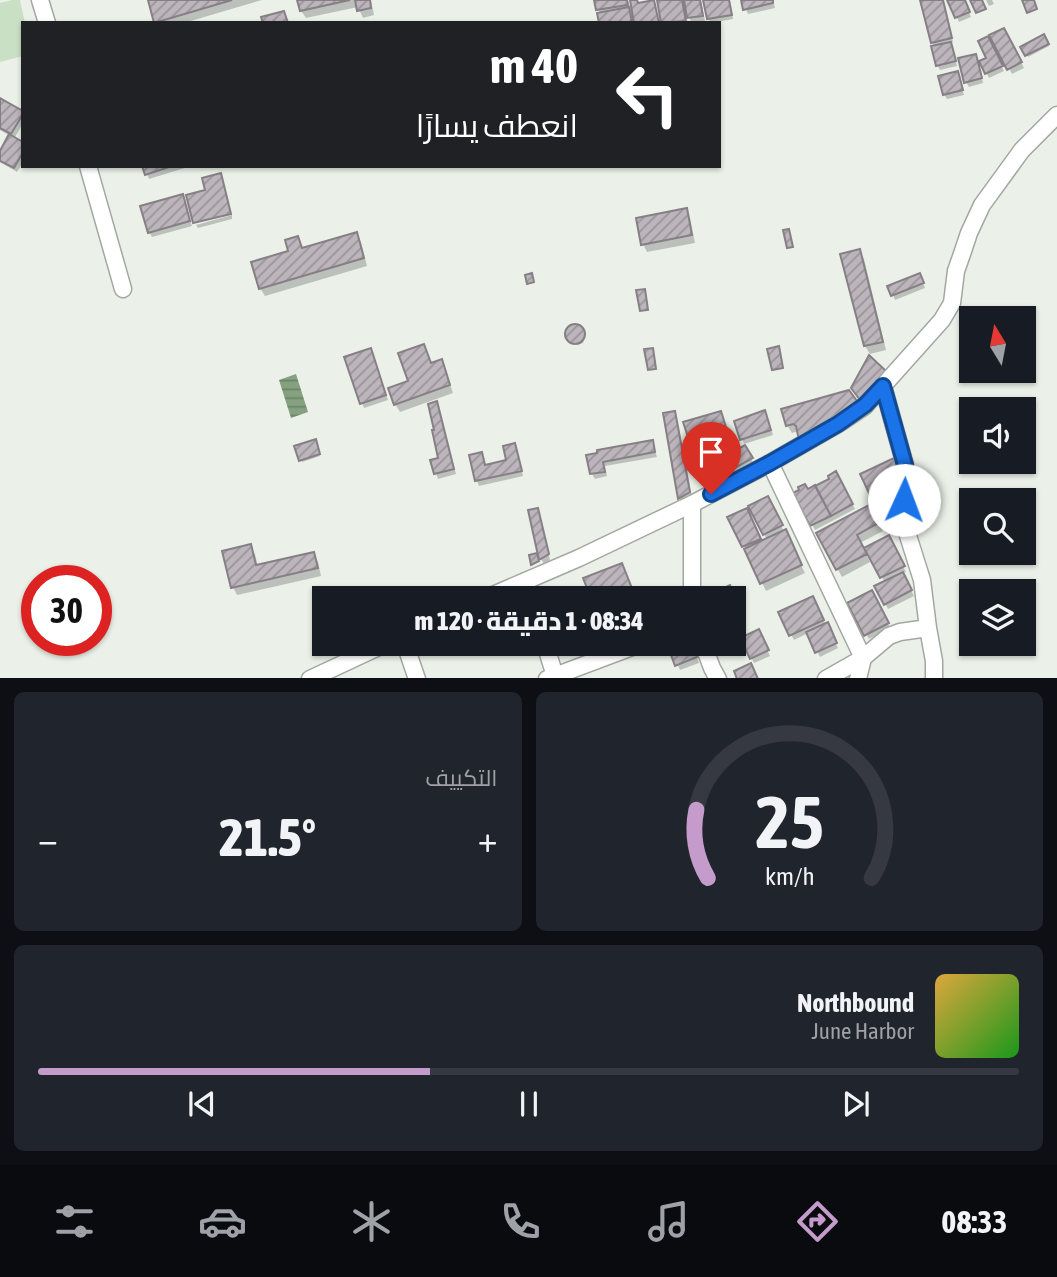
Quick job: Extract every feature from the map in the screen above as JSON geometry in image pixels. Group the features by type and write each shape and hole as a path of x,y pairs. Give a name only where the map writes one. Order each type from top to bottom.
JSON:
{"street":[{"path":"40,0 46,21"},
{"path":"514,586 692,504 770,463 838,424 865,405 942,320 952,303 956,271 962,251 982,205 1021,150 1057,115"},
{"path":"89,168 123,289"},
{"path":"883,386 905,465 905,526 922,580 934,678"},
{"path":"770,463 863,658 858,678"},
{"path":"692,504 692,586"},
{"path":"525,581 527,586"},
{"path":"826,678 863,658 889,636 928,628"},
{"path":"310,678 359,656"},
{"path":"409,656 417,678"},
{"path":"547,656 551,677 608,656"},
{"path":"708,656 718,678"}],"shaded area":[{"path":"20,0 25,21 21,21 21,57 0,62 0,3"},
{"path":"296,374 308,412 291,418 279,380"}],"building":[{"path":"148,0 232,0 161,21 153,21"},
{"path":"297,0 350,0 300,11"},
{"path":"355,0 370,0 371,8 357,11"},
{"path":"594,0 627,0 628,5 596,10"},
{"path":"630,0 637,0 638,3 654,0 659,21 634,21"},
{"path":"657,0 682,0 686,21 661,21"},
{"path":"684,0 700,0 703,16 687,18"},
{"path":"703,0 729,0 732,15 707,19"},
{"path":"741,0 773,0 773,3 743,10"},
{"path":"920,0 943,0 952,38 931,43"},
{"path":"947,0 965,0 970,12 955,18"},
{"path":"970,0 982,0 986,9 976,13"},
{"path":"1022,0 1034,0 1037,9 1027,13"},
{"path":"629,7 632,21 599,21 597,13"},
{"path":"284,11 287,21 262,21 261,17"},
{"path":"1004,28 1022,62 1007,70 989,35"},
{"path":"1044,34 1049,44 1025,56 1020,47"},
{"path":"988,36 1003,66 985,74 979,61 986,58 978,41"},
{"path":"951,42 956,61 936,66 931,46"},
{"path":"976,54 982,78 964,83 958,58"},
{"path":"958,71 963,90 943,95 938,76"},
{"path":"0,98 21,110 21,117 11,134 0,128"},
{"path":"9,134 21,141 21,156 14,168 0,161 0,151"},
{"path":"143,168 166,168 145,175"},
{"path":"221,173 231,214 193,223 186,195 205,190 202,178"},
{"path":"183,194 190,221 148,233 140,206"},
{"path":"687,208 692,235 641,245 636,218"},
{"path":"789,229 793,247 787,248 783,230"},
{"path":"357,232 364,258 259,289 251,262 288,251 285,240 298,236 302,248"},
{"path":"860,249 883,342 864,346 840,254"},
{"path":"532,273 534,282 527,284 525,275"},
{"path":"920,273 924,283 891,296 887,286"},
{"path":"645,289 648,310 640,311 636,290"},
{"path":"575,324 582,327 585,334 582,341 575,344 568,341 565,334 568,327"},
{"path":"424,344 431,363 442,359 450,385 394,405 388,388 408,381 398,353"},
{"path":"779,346 783,368 772,370 767,349"},
{"path":"371,348 386,395 360,404 344,357"},
{"path":"653,348 656,369 648,370 644,349"},
{"path":"869,355 886,371 860,400 851,388"},
{"path":"849,390 857,401 800,445 796,426 786,426 781,409"},
{"path":"437,401 454,469 434,474 430,460 438,458 428,404"},
{"path":"765,410 771,430 740,440 734,421"},
{"path":"675,411 690,492 678,499 663,413"},
{"path":"721,411 726,427 688,437 683,422"},
{"path":"316,439 320,454 299,461 294,446"},
{"path":"653,440 655,452 603,462 605,472 590,474 586,455 597,453 597,450"},
{"path":"515,443 522,471 475,481 469,455 482,452 485,465 506,460 503,446"},
{"path":"745,445 753,458 715,479 707,466"},
{"path":"894,458 903,475 902,496 876,508 860,474"},
{"path":"836,471 853,504 831,516 815,486 829,479 828,476"},
{"path":"805,484 808,489 815,485 831,516 810,526 793,493"},
{"path":"768,496 783,525 763,535 748,506"},
{"path":"871,504 880,522 857,535 867,554 836,570 816,533"},
{"path":"538,508 549,554 539,560 528,510"},
{"path":"747,508 761,539 742,547 727,517"},
{"path":"786,529 802,565 760,584 744,549"},
{"path":"889,535 905,566 880,578 864,548"},
{"path":"251,544 256,565 314,552 318,568 231,588 222,551"},
{"path":"537,553 539,561 531,565 529,555"},
{"path":"622,563 631,586 586,586 583,578"},
{"path":"903,572 912,590 884,605 874,586"},
{"path":"872,590 889,623 864,636 847,603"},
{"path":"813,596 824,620 789,636 778,612"},
{"path":"828,622 837,643 815,653 806,632"},
{"path":"759,629 769,650 750,659 746,651 746,635"},
{"path":"671,656 697,656 697,657 675,666"},
{"path":"751,663 758,678 737,678 734,671"}],"route":[{"path":"711,494 838,424 865,405 883,386 905,465 904,500"}]}
